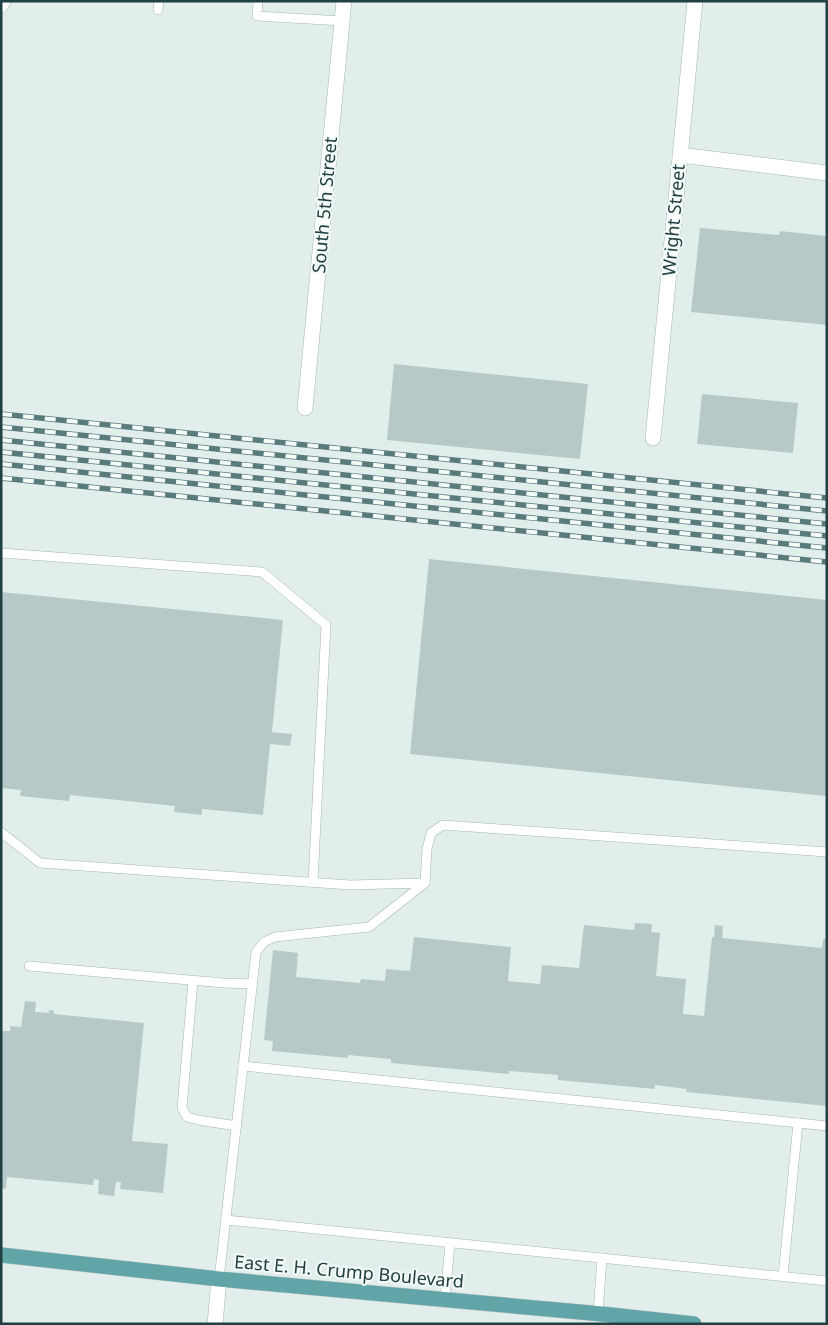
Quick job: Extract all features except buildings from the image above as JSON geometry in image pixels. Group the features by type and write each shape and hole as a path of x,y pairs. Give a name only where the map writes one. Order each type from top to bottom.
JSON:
{"main road":[{"name":"East E. H. Crump Boulevard","path":"1,1254 220,1279 445,1299 600,1317 694,1324"}],"street":[{"path":"1,5 3,1"},
{"name":"South 5th Street","path":"305,408 344,1"},
{"name":"Wright Street","path":"653,438 695,1"},
{"path":"680,156 827,173"},
{"path":"215,1324 220,1279"}],"lane":[{"path":"258,1 257,16 342,21"},
{"path":"1,553 262,572 326,625 313,882"},
{"path":"426,883 427,849 431,833 443,825 827,852"},
{"path":"1,832 40,863 350,884 426,883"},
{"path":"220,1279 256,952 264,942 275,937 369,927 426,883"},
{"path":"29,966 193,981 253,984"},
{"path":"193,981 182,1108 187,1117 237,1126"},
{"path":"243,1066 827,1126"},
{"path":"783,1276 798,1123"},
{"path":"226,1220 827,1281"},
{"path":"445,1299 450,1243"},
{"path":"600,1317 602,1258"}],"railway":[{"path":"1,414 827,498"},
{"path":"1,427 827,511"},
{"path":"1,440 827,524"},
{"path":"1,452 827,536"},
{"path":"1,464 827,548"},
{"path":"1,478 827,562"}]}
